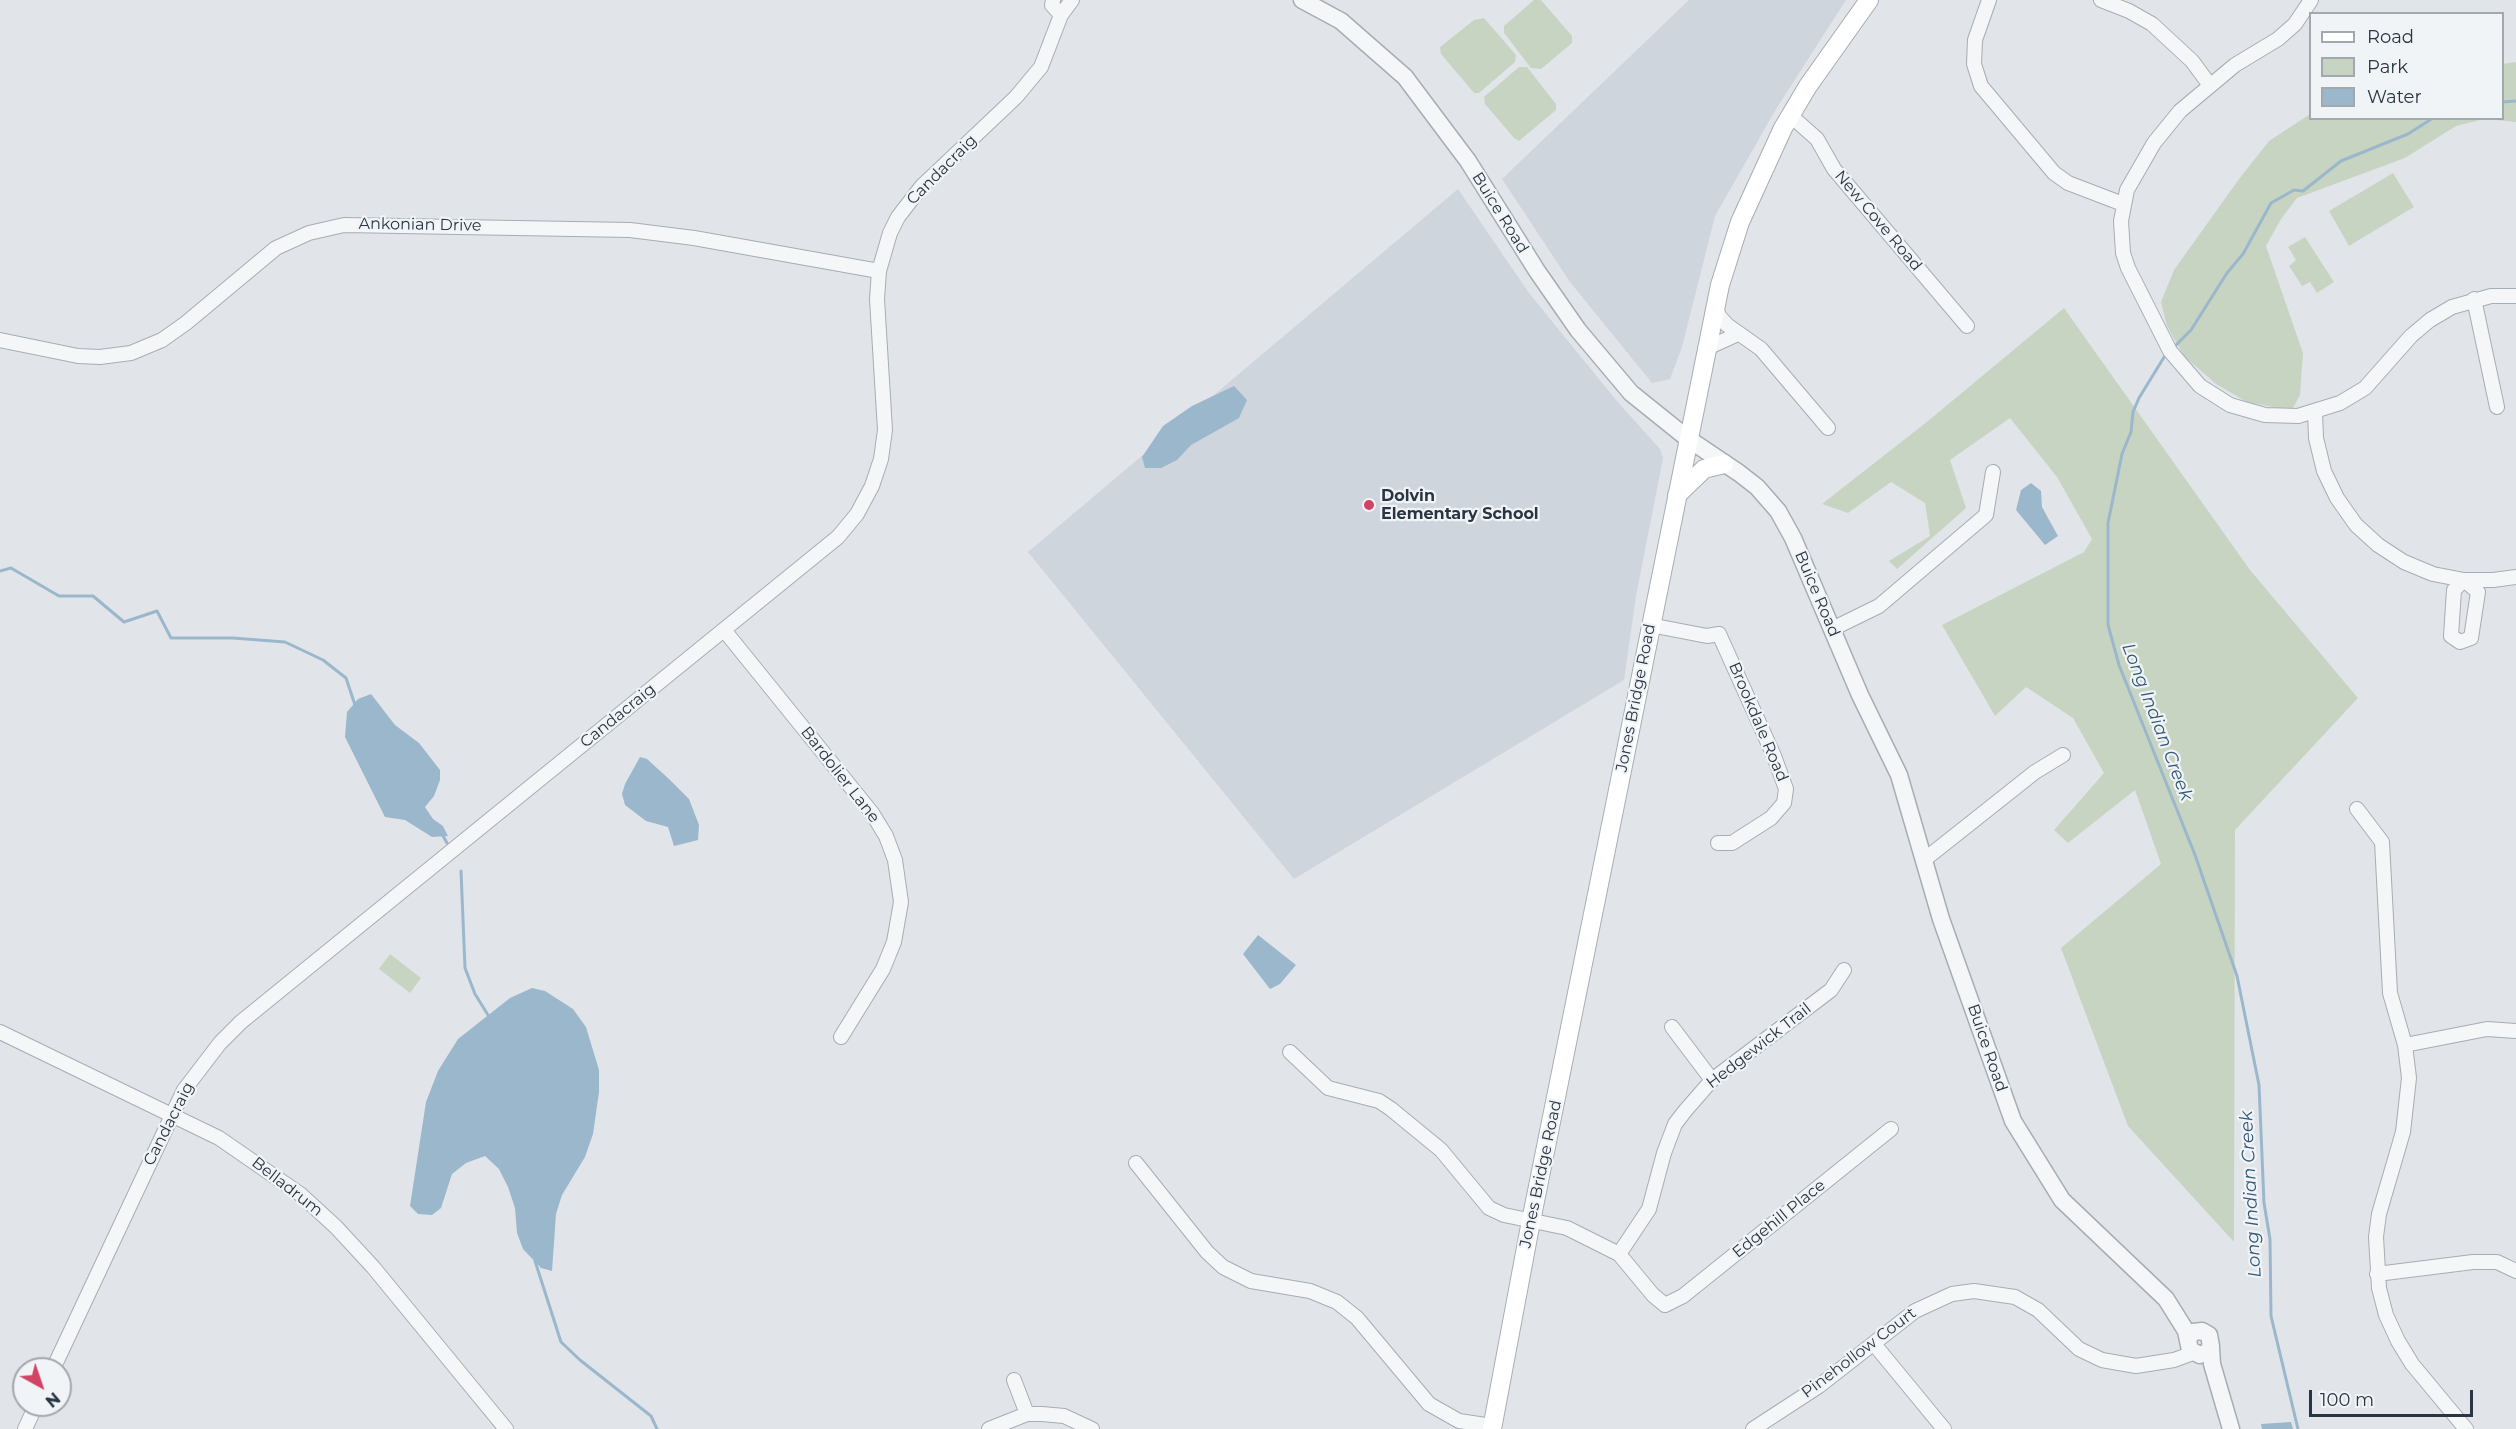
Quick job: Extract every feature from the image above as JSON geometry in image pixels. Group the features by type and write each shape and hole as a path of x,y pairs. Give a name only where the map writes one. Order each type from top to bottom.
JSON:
{"main road":[{"name":"Jones Bridge Road","path":"1492,1427 1531,1221 1715,305 1740,222 1761,172 1791,116 1869,0"},
{"path":"1676,496 1704,470 1724,464"}],"street":[{"path":"1053,0 1052,5 1061,15"},
{"name":"Candacraig","path":"59,1357 172,1114 201,1066 241,1022 838,537 857,514 872,486 881,459 885,430 878,299 879,271 890,233 910,200 1016,97 1041,67 1061,15 1072,0"},
{"name":"Buice Road","path":"1302,0 1341,21 1405,77 1468,161 1537,271 1578,330 1631,393 1687,438 1757,488 1778,511 1793,537 1899,775 1941,919 2013,1121 2062,1200 2204,1332 2193,1332 2195,1347"},
{"path":"1989,0 1975,40 1974,64 1981,86 2054,173 2068,183 2123,204"},
{"path":"2101,0 2132,5 2174,42 2209,84"},
{"path":"2311,0 2295,24 2278,39 2209,84 2180,111 2154,143 2133,176 2123,204 2121,237 2128,268 2170,351 2188,375 2214,396 2247,411 2281,416 2315,412 2340,403 2365,388 2411,336 2430,320 2452,307 2474,299 2516,296"},
{"name":"New Cove Road","path":"1791,116 1817,139 1834,169 1967,326"},
{"name":"Ankonian Drive","path":"0,340 78,356 100,357 139,350 162,340 186,323 276,248 309,232 344,225 630,230 694,238 879,271"},
{"path":"2474,299 2496,407"},
{"path":"1715,305 1719,316 1738,334 1752,340 1761,349 1828,428"},
{"path":"1705,349 1738,334"},
{"path":"2315,412 2316,438 2324,471 2337,498 2356,525 2378,545 2404,562 2433,574 2464,580 2516,577"},
{"path":"1832,628 1879,606 1986,515 1994,472"},
{"name":"Brookdale Road","path":"1650,625 1707,636 1719,634 1774,756 1786,789 1784,803 1771,818 1732,843 1718,843"},
{"name":"Bardolier Lane","path":"724,630 872,813 886,836 895,860 900,902 894,942 883,969 842,1037"},
{"path":"1924,860 2036,772 2063,755"},
{"path":"2357,809 2382,842 2390,993 2405,1045 2409,1078 2408,1110 2379,1214 2376,1237 2377,1274 2386,1315 2398,1341 2412,1364 2466,1429"},
{"name":"Hedgewick Trail","path":"1619,1254 1648,1209 1675,1124 1712,1080 1831,990 1844,970"},
{"path":"1672,1027 1712,1080"},
{"path":"2405,1045 2487,1029 2516,1031"},
{"name":"Belladrum","path":"0,1032 172,1114 219,1138 261,1164 336,1227 373,1267 506,1429"},
{"path":"1290,1052 1328,1088 1379,1101 1400,1115 1441,1150 1489,1208 1504,1215 1567,1228 1619,1254"},
{"name":"Edgehill Place","path":"1619,1254 1653,1295 1665,1305 1683,1296 1891,1129"},
{"path":"1136,1163 1207,1252 1223,1267 1251,1281 1310,1291 1336,1302 1357,1318 1429,1404 1459,1421 1492,1427"},
{"path":"2377,1274 2474,1262 2497,1262 2516,1271"},
{"name":"Pinehollow Court","path":"1753,1429 1819,1386 1930,1302 1952,1294 1974,1291 2015,1297 2038,1310 2079,1349 2102,1360 2136,1366 2164,1361 2195,1347"},
{"name":"Buice Road","path":"2166,1299 2195,1347 2215,1374 2231,1429"},
{"path":"1874,1344 1944,1429"},
{"path":"1014,1380 1027,1414"},
{"path":"989,1429 1027,1414 1064,1416 1092,1429"}],"shaded area":[{"path":"1689,0 1846,0 1776,109 1715,216 1682,347 1670,379 1652,383 1570,282 1502,179"},
{"name":"Dolvin Elementary School","path":"1458,189 1529,293 1616,400 1660,449 1663,458 1636,596 1624,680 1294,879 1028,552"}],"green space":[{"path":"1534,0 1541,0 1572,36 1572,43 1541,69 1531,68 1504,33 1504,26"},
{"path":"1484,18 1516,55 1515,62 1479,93 1474,93 1441,54 1440,47 1474,20"},
{"path":"2516,62 2516,122 2497,120 2504,120 2504,64"},
{"path":"1519,67 1527,67 1556,104 1556,110 1519,141 1485,104 1484,97"},
{"path":"2309,115 2309,120 2480,120 2456,126 2405,158 2297,198 2281,219 2266,246 2303,353 2300,395 2293,408 2278,408 2247,402 2216,384 2184,356 2167,326 2161,302 2174,270 2269,141"},
{"path":"2393,173 2414,207 2349,246 2329,211"},
{"path":"2305,237 2334,282 2317,293 2310,282 2302,286 2289,266 2296,260 2288,247"},
{"path":"2064,308 2250,570 2358,698 2235,830 2234,1242 2128,1126 2061,948 2161,864 2135,790 2068,843 2054,830 2104,773 2073,718 2026,687 1995,716 1942,625 2084,552 2092,539 2057,477 2010,418 1950,460 1966,508 1897,569 1889,561 1930,536 1925,503 1891,482 1848,513 1822,504 1928,421"},
{"path":"390,954 421,978 410,993 379,969"}],"water":[{"path":"1234,386 1247,400 1239,418 1191,445 1177,460 1161,468 1145,468 1142,457 1163,426 1192,406"},
{"path":"2031,483 2041,491 2042,507 2058,536 2045,545 2016,510 2021,490"},
{"path":"371,694 395,725 419,743 440,770 440,780 434,796 425,807 433,819 443,826 448,836 432,837 405,820 385,817 345,737 347,712 358,699"},
{"path":"640,757 647,759 689,799 699,825 698,840 674,846 668,827 646,821 625,805 622,794 625,784"},
{"path":"1258,935 1296,965 1280,984 1270,989 1243,954"},
{"path":"532,988 545,991 573,1009 586,1027 599,1070 599,1092 593,1134 585,1157 562,1195 556,1214 552,1271 541,1268 523,1249 517,1233 515,1208 508,1187 499,1169 485,1156 466,1163 452,1174 441,1208 432,1215 418,1214 410,1206 426,1102 438,1071 458,1039 510,998"},
{"path":"2291,1422 2293,1429 2262,1429 2261,1424"}],"waterway":[{"name":"Long Indian Creek","path":"2504,102 2516,101"},
{"name":"Long Indian Creek","path":"2173,348 2191,330 2227,273 2243,254 2271,203 2294,190 2303,191 2341,161 2408,134 2430,120"},
{"name":"Long Indian Creek","path":"2166,354 2139,398 2133,412 2131,432 2122,454 2108,523 2108,625 2119,665 2195,855 2237,976 2259,1085 2264,1203 2270,1239 2271,1316 2298,1429"},
{"path":"0,571 11,568 59,596 93,596 124,622 157,611 171,638 233,638 285,642 323,660 346,678 355,705"},
{"path":"442,834 447,843"},
{"path":"461,871 465,968 475,994 488,1015"},
{"path":"535,1261 561,1342 580,1360 651,1416 657,1429"}],"place":[{"name":"Dolvin Elementary School","path":"1369,505"}]}
